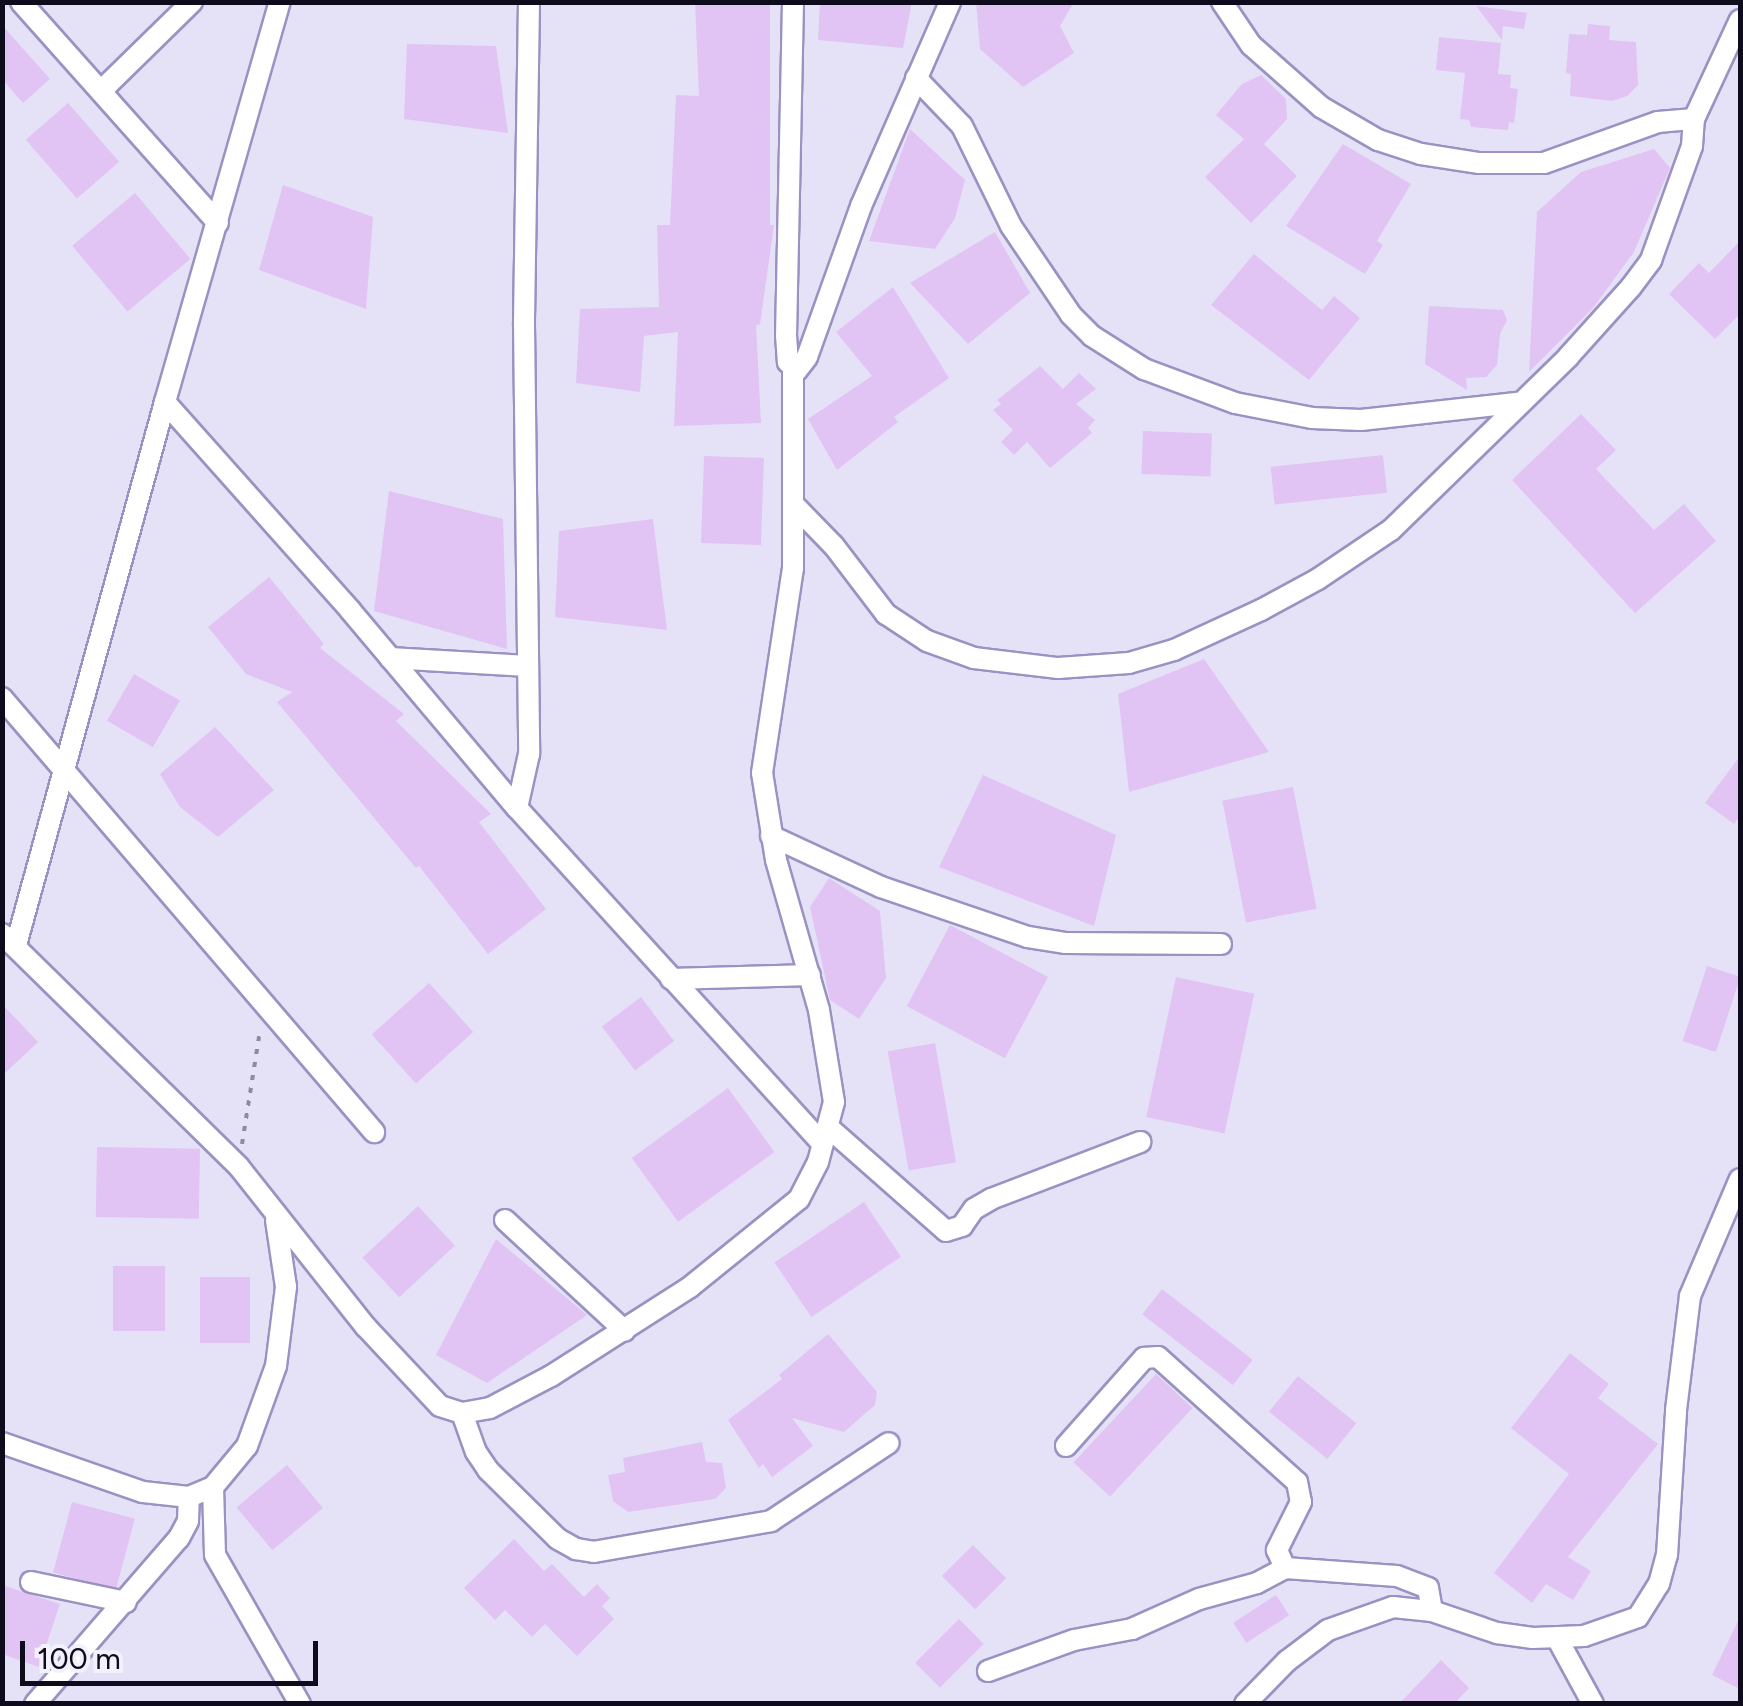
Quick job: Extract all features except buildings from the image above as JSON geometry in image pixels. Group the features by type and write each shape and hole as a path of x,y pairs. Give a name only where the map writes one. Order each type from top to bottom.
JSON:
{"street":[{"path":"21,2 218,223"},
{"path":"102,90 192,2"},
{"path":"280,2 164,402 64,768 10,939 238,1167 427,1396 440,1406 462,1412 490,1408 624,1331 774,1223 806,1187 826,1135 832,1087 810,975 771,836 763,751 789,618 796,508 793,369 788,362 786,335 793,2"},
{"path":"516,808 529,754 524,324 530,2"},
{"path":"793,369 805,362 854,224 950,2"},
{"path":"1222,2 1252,45 1321,107 1378,140 1422,154 1479,162 1544,163 1658,122 1694,119"},
{"path":"796,508 834,546 880,607 927,641 959,654 1015,665 1116,665 1163,654 1204,638 1367,549 1433,490 1516,403 1568,356 1650,260 1692,146 1694,119 1740,20"},
{"path":"916,78 962,126 1010,226 1071,314 1092,336 1144,369 1234,403 1312,418 1362,420 1516,403"},
{"path":"164,402 390,658 516,808 672,979 826,1135 946,1232 962,1226 974,1209 991,1199 1140,1142"},
{"path":"390,658 528,666"},
{"path":"2,698 374,1132"},
{"path":"771,836 881,887 1028,937 1065,943 1221,944"},
{"path":"672,979 810,975"},
{"path":"1245,1704 1287,1661 1328,1630 1393,1607 1432,1610 1496,1633 1556,1638 1584,1636 1638,1617 1658,1584 1670,1532 1676,1410 1690,1296 1740,1180"},
{"path":"2,1443 143,1492 189,1497 213,1488 247,1446 276,1366 286,1286 275,1216"},
{"path":"505,1220 624,1331"},
{"path":"1066,1446 1144,1358 1158,1357 1297,1482 1301,1502 1277,1550 1285,1568"},
{"path":"462,1412 476,1452 488,1470 558,1539 576,1549 594,1552 772,1521 890,1444"},
{"path":"213,1488 215,1555 300,1704"},
{"path":"35,1704 179,1538 188,1521 189,1497"},
{"path":"988,1671 1074,1640 1132,1629 1199,1600 1257,1583 1285,1568 1397,1576 1428,1588 1432,1610"},
{"path":"31,1582 126,1602"},
{"path":"1556,1638 1593,1704"}],"path":[{"path":"238,1167 260,1044 260,1014 254,991"}]}
